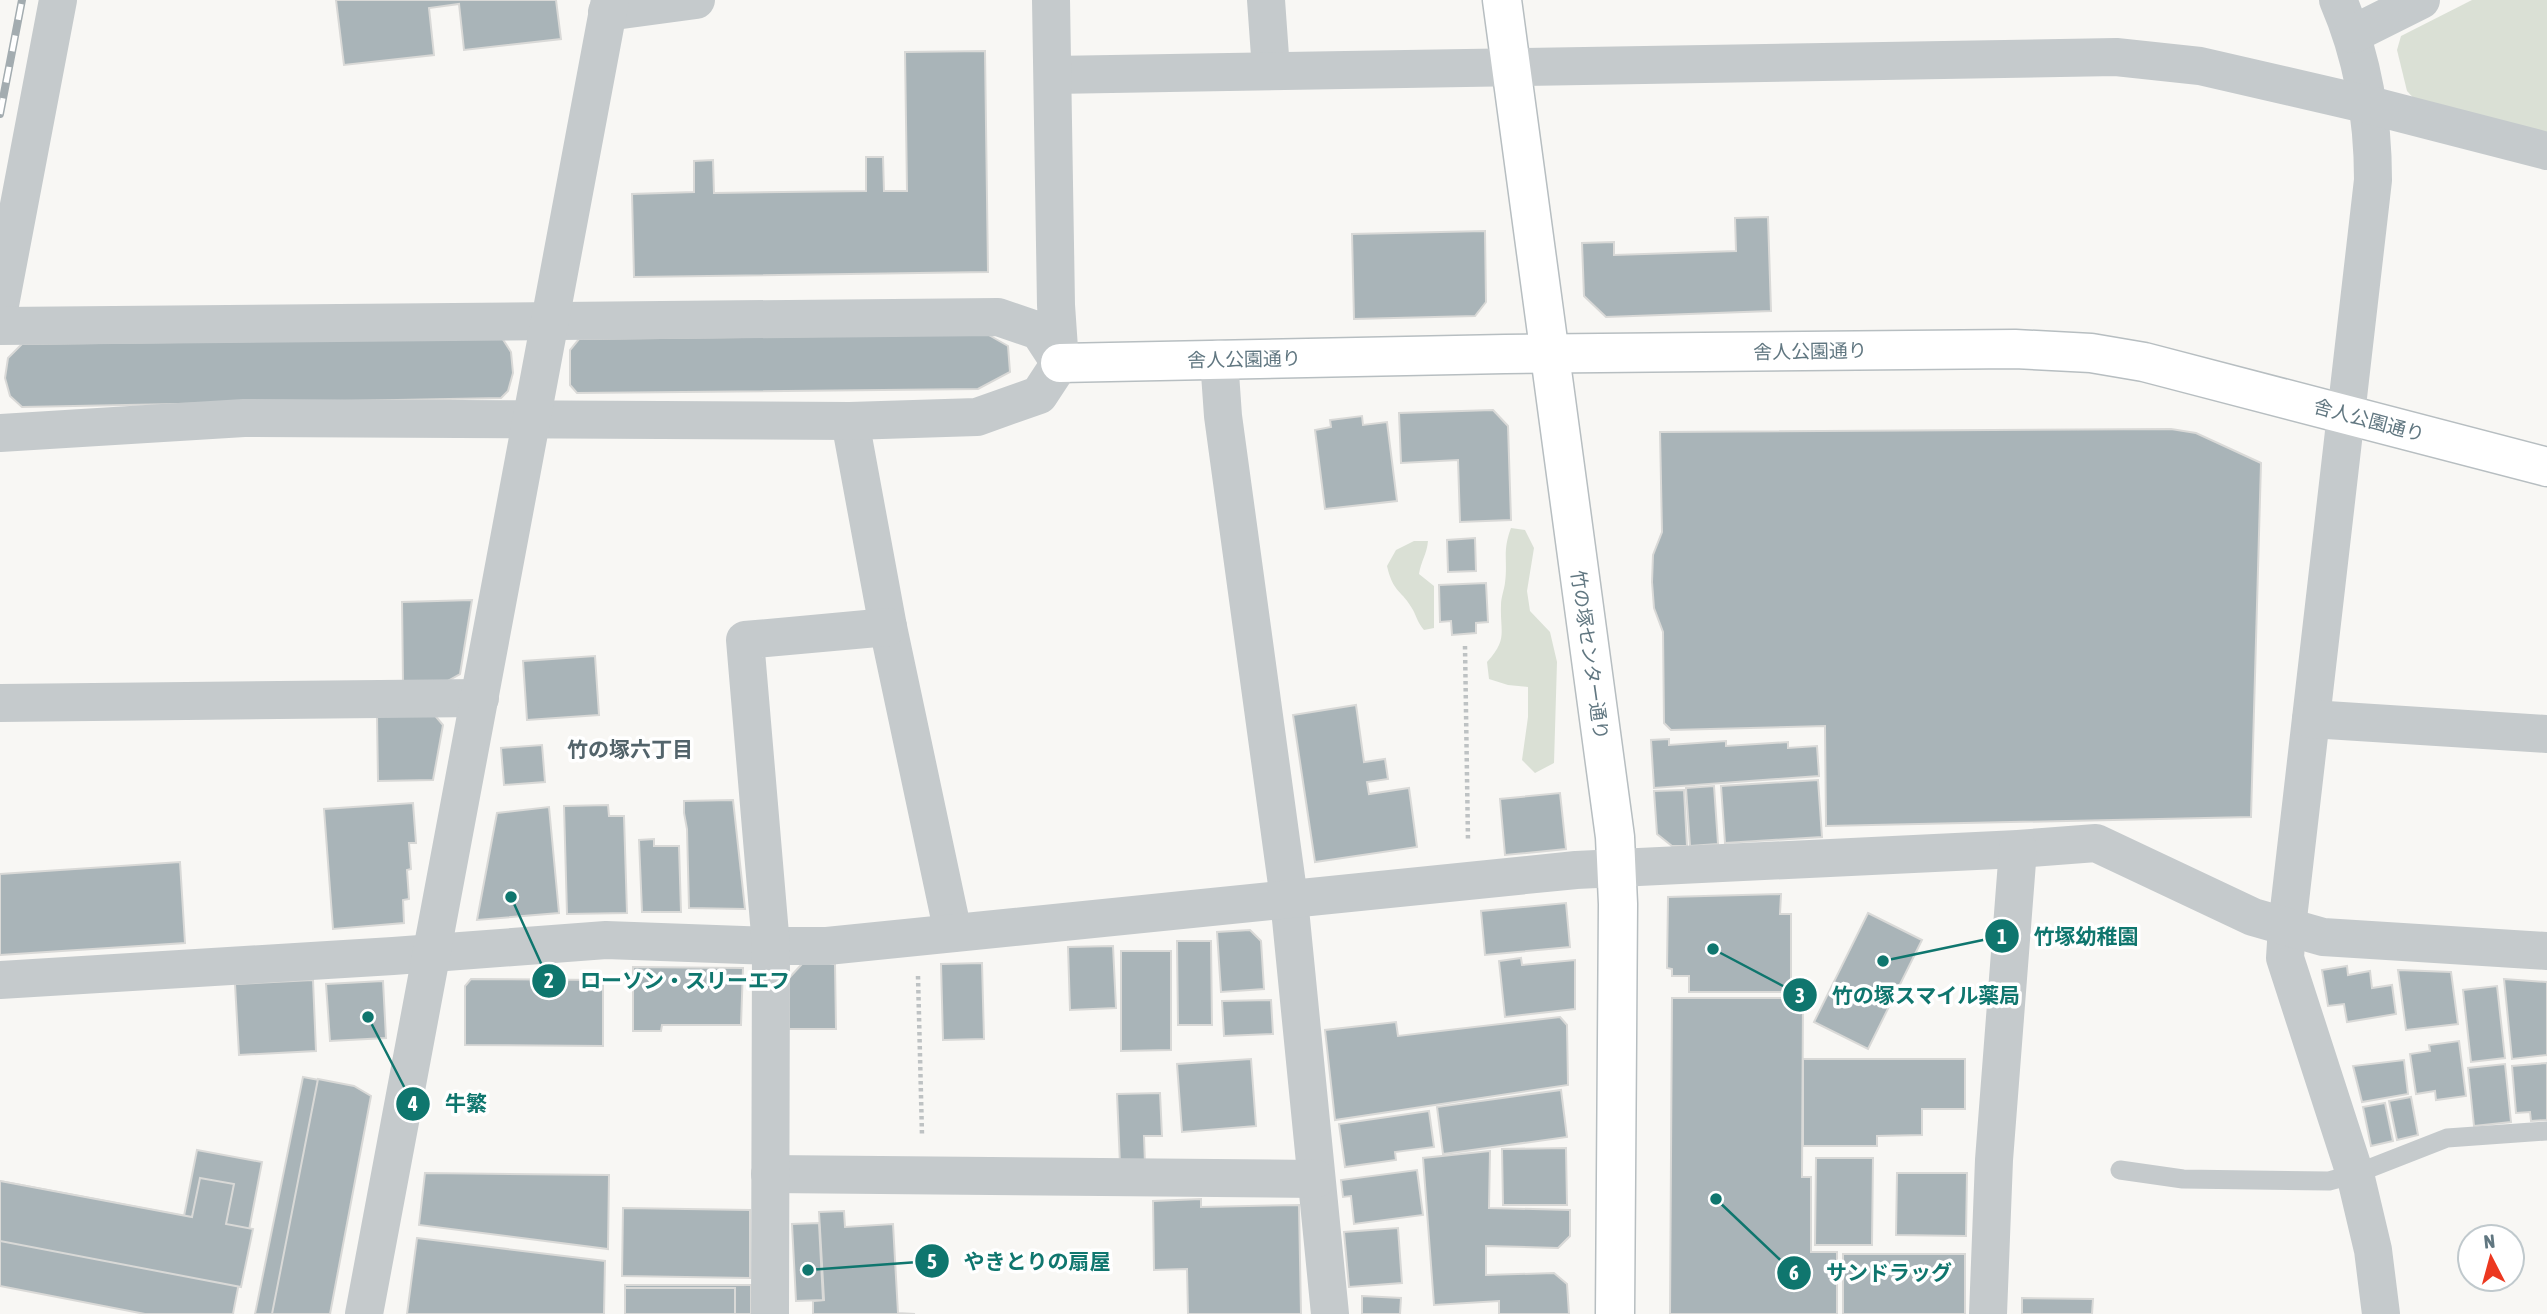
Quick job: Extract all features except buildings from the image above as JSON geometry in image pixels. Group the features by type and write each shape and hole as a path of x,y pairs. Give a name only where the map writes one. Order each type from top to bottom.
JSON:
{"street":[{"path":"0,305 58,0"},
{"path":"364,1314 609,6 696,0"},
{"path":"0,433 244,418 850,421 977,417 1039,395 1060,363 1056,305 1051,0"},
{"path":"1266,0 1271,70"},
{"name":"竹の塚センター通り","path":"1502,0 1615,837 1615,1314"},
{"path":"2338,0 2353,34 2369,105 2373,136 2373,180 2285,958 2355,1174 2373,1250 2381,1314"},
{"path":"2353,34 2421,0"},
{"path":"1053,75 2116,57 2200,66 2369,105 2547,151"},
{"path":"0,326 998,317 1039,331 1060,363"},
{"name":"舎人公園通り","path":"1060,363 2015,349 2091,353 2144,362 2547,467"},
{"path":"1219,359 1223,416 1289,899 1330,1314"},
{"path":"850,421 888,627 935,935"},
{"path":"770,1314 771,946 745,640 888,627"},
{"path":"0,703 480,698"},
{"path":"2311,719 2547,734"},
{"path":"0,980 606,940 827,946 1577,870 2096,843 2253,917 2322,937 2547,951"},
{"path":"1988,1314 1994,1160 2018,849"},
{"path":"770,1174 1316,1180"}],"lane":[{"path":"2120,1170 2183,1179 2329,1181 2355,1174 2447,1138 2547,1131"}],"path":[{"path":"1465,646 1469,881"},
{"path":"923,1177 935,935"}],"shaded area":[{"path":"2472,0 2547,0 2547,136 2419,104 2407,91 2397,50 2401,36"},
{"path":"1511,528 1525,530 1534,548 1527,591 1530,611 1550,632 1557,662 1554,763 1535,773 1522,760 1528,717 1528,687 1489,679 1487,662 1500,641 1501,602"},
{"path":"1414,541 1428,541 1419,574 1434,586 1434,628 1424,630 1409,603 1395,587 1387,566 1396,550"}],"railway":[{"path":"0,114 22,0"}],"place":[{"name":"ローソン・スリーエフ","path":"511,897"},
{"name":"竹の塚スマイル薬局","path":"1713,949"},
{"name":"竹塚幼稚園","path":"1883,961"},
{"name":"牛繁","path":"368,1017"},
{"name":"サンドラッグ","path":"1716,1199"},
{"name":"やきとりの扇屋","path":"808,1270"}],"district":[{"name":"竹の塚六丁目","path":"630,749"}]}
